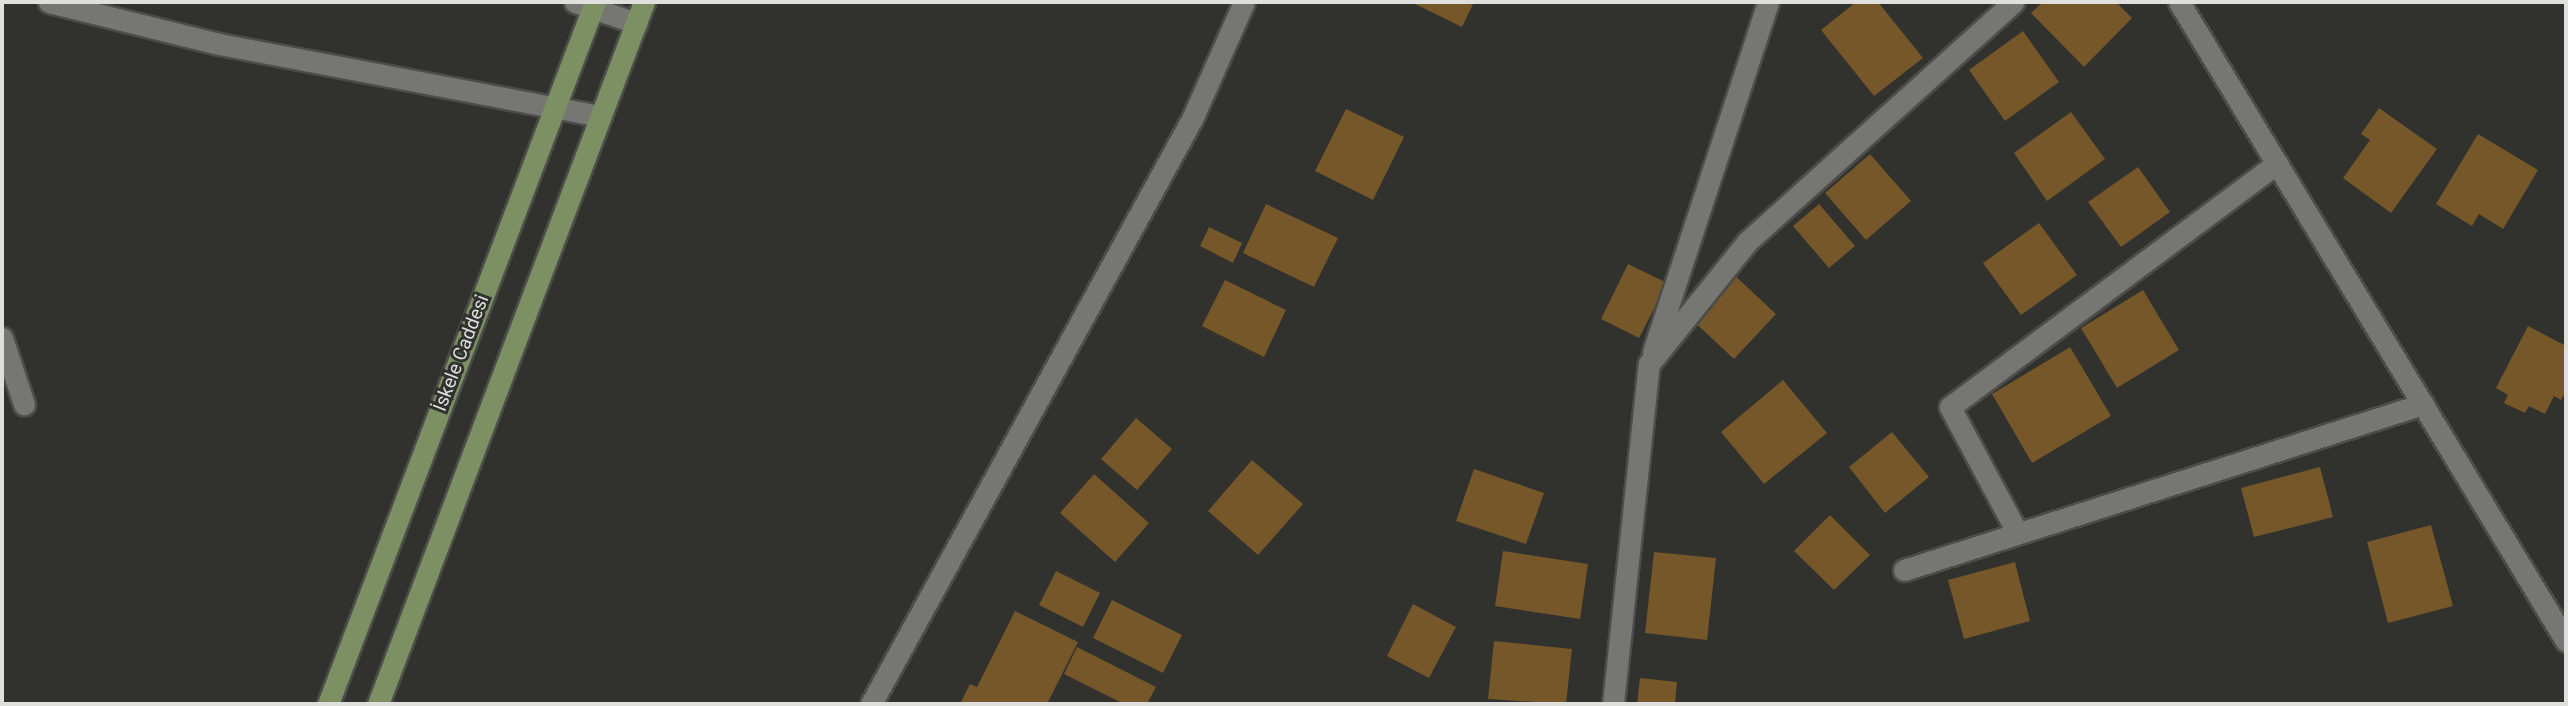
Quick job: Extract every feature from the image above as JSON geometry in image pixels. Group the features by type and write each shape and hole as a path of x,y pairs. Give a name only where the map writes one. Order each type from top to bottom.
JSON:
{"main road":[{"path":"378,704 645,2"},
{"name":"İskele Caddesi","path":"328,704 554,107 588,4"}],"street":[{"path":"49,2 219,44 600,117"},
{"path":"871,704 1193,117 1244,2"},
{"path":"1613,704 1649,364 1768,2"},
{"path":"1649,364 1748,241 2013,2"},
{"path":"2179,2 2566,641"},
{"path":"588,4 636,23"},
{"path":"2017,532 1950,407 2277,163"},
{"path":"2,338 24,404"},
{"path":"1904,570 2423,404"}],"building":[{"path":"1411,2 1474,2 1462,27"},
{"path":"1856,2 1878,2 1923,58 1874,96 1821,30"},
{"path":"2043,2 2116,2 2132,18 2084,67 2031,13"},
{"path":"2023,31 2059,82 2005,121 1969,70"},
{"path":"2379,108 2437,149 2391,213 2343,178 2370,140 2361,134"},
{"path":"1346,109 1404,137 1373,200 1315,171"},
{"path":"2071,112 2105,159 2047,201 2014,153"},
{"path":"2478,134 2538,170 2503,229 2479,214 2472,226 2436,204"},
{"path":"1870,154 1911,201 1866,240 1825,193"},
{"path":"2138,167 2170,212 2121,247 2088,202"},
{"path":"1266,204 1338,238 1314,287 1243,253"},
{"path":"1819,204 1855,246 1829,268 1793,226"},
{"path":"2039,223 2077,275 2021,315 1983,263"},
{"path":"1209,227 1242,243 1233,263 1200,246"},
{"path":"1628,264 1667,283 1639,338 1601,319"},
{"path":"1731,272 1776,314 1734,359 1689,317"},
{"path":"1225,280 1286,310 1264,357 1202,326"},
{"path":"2143,290 2179,350 2117,388 2081,328"},
{"path":"2528,326 2566,346 2566,391 2561,400 2554,396 2545,414 2529,406 2525,413 2504,403 2508,395 2496,388"},
{"path":"2070,347 2111,416 2032,463 1992,394"},
{"path":"1783,380 1827,433 1764,484 1721,432"},
{"path":"1136,418 1172,449 1137,490 1101,459"},
{"path":"1892,432 1929,477 1885,513 1849,467"},
{"path":"1252,460 1303,504 1258,555 1208,511"},
{"path":"2320,467 2333,517 2254,537 2241,488"},
{"path":"1474,469 1544,493 1526,544 1456,521"},
{"path":"1094,474 1149,523 1115,562 1060,513"},
{"path":"1830,515 1870,555 1834,590 1794,551"},
{"path":"2431,525 2453,606 2388,623 2367,542"},
{"path":"1503,551 1588,564 1580,619 1495,606"},
{"path":"1654,552 1716,558 1707,640 1645,633"},
{"path":"2015,562 2030,621 1964,639 1948,580"},
{"path":"1056,571 1100,593 1083,627 1039,605"},
{"path":"1112,600 1182,635 1163,673 1093,638"},
{"path":"1413,604 1456,627 1429,678 1387,656"},
{"path":"1015,611 1078,642 1047,704 960,704 970,684 977,687"},
{"path":"1494,641 1572,649 1566,704 1488,699"},
{"path":"1077,647 1156,687 1147,704 1124,704 1064,674"},
{"path":"1640,678 1677,682 1675,704 1637,704"}]}
